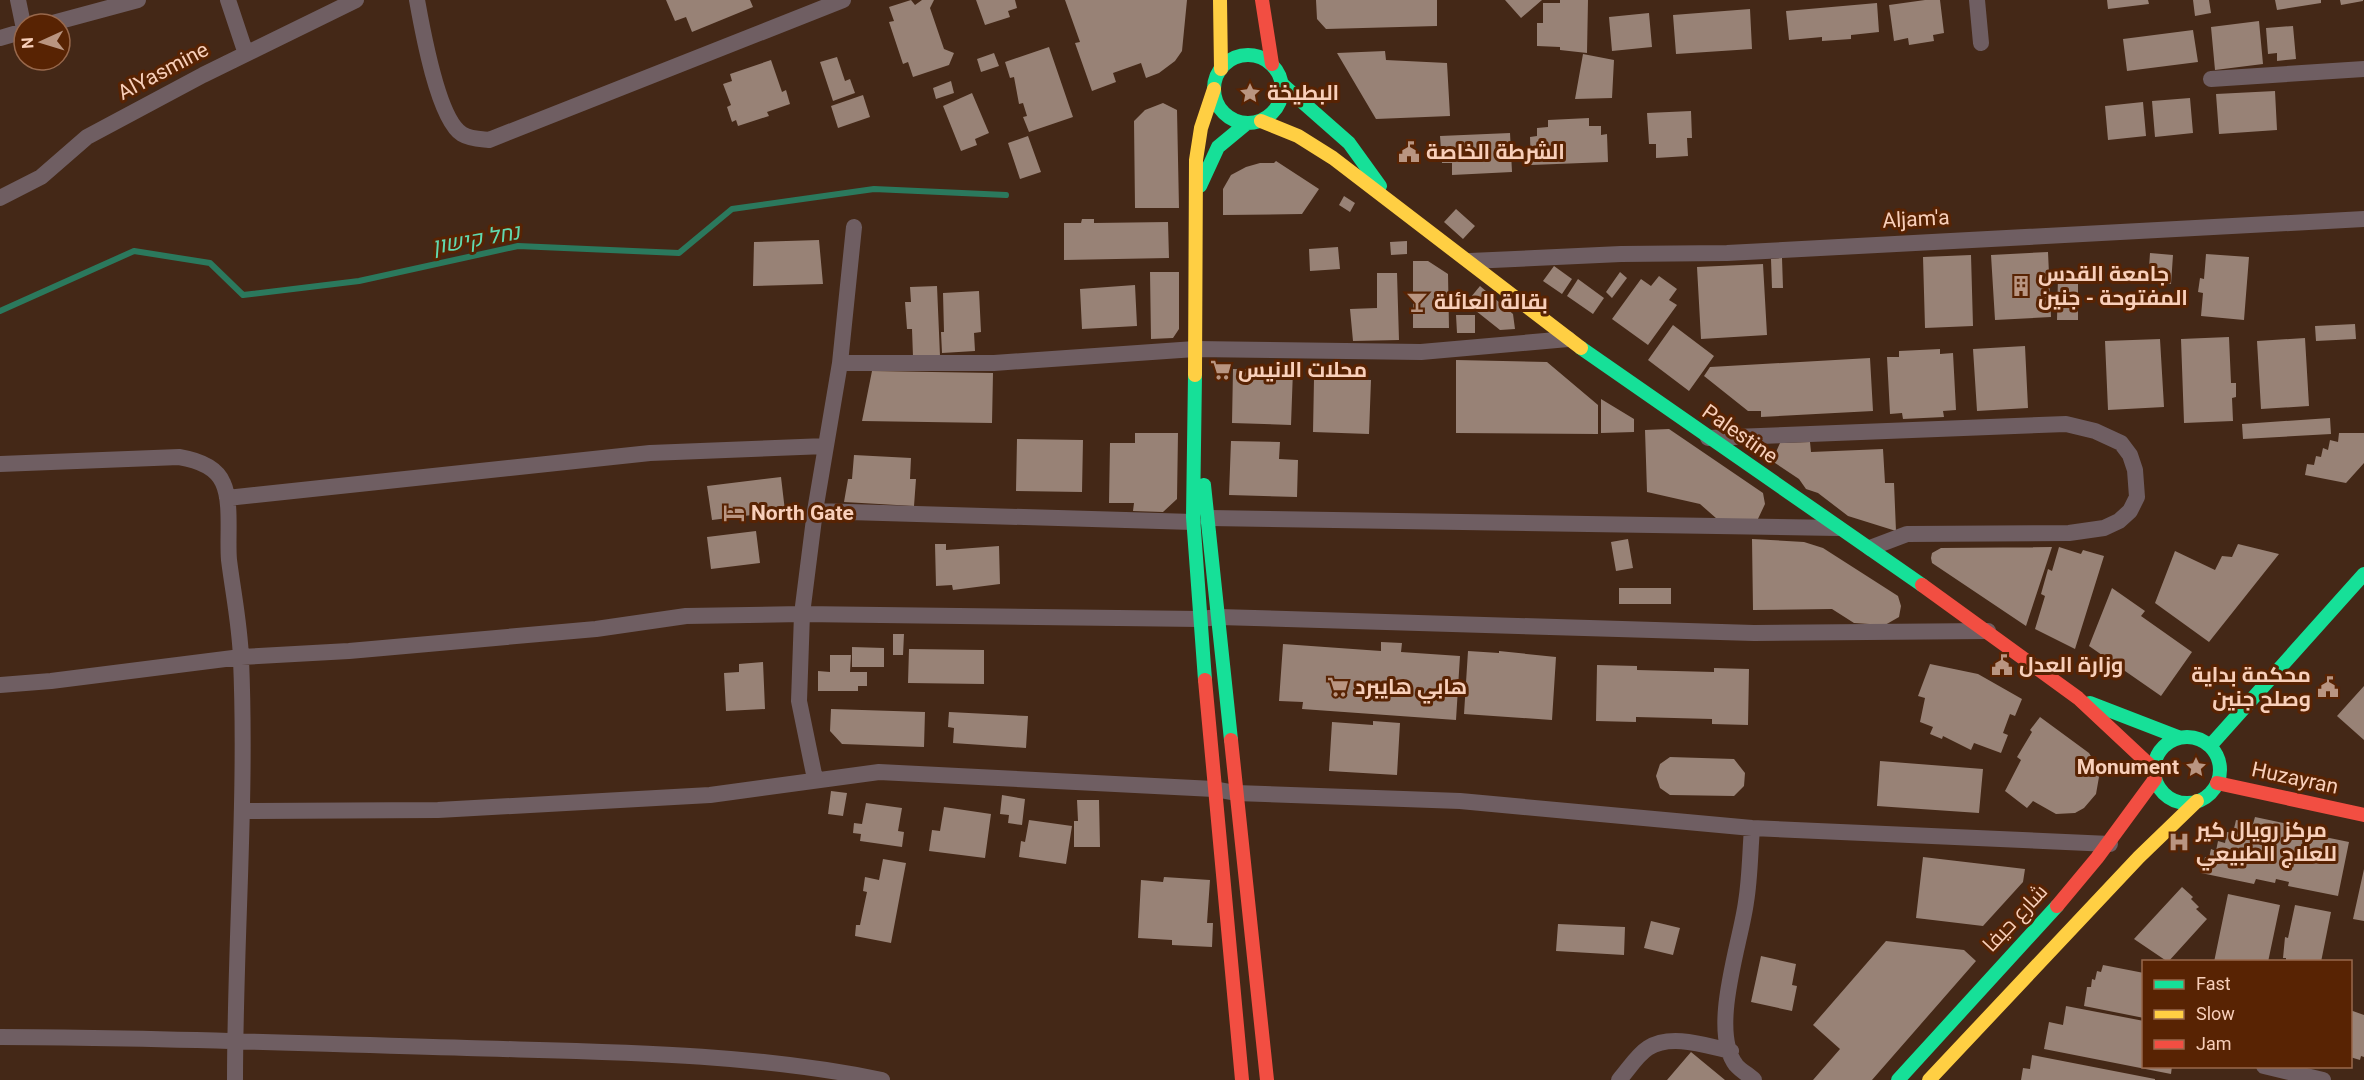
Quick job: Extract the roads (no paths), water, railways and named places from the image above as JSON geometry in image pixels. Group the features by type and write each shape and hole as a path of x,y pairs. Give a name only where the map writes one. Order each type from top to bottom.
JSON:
{"main road":[{"path":"1220,0 1221,69 1201,128 1196,160 1194,258 1196,429 1201,520 1200,619 1242,1080"},
{"path":"1262,0 1272,64 1282,84 1338,130 1374,174 1385,195"},
{"path":"1221,69 1240,56 1262,58 1272,64"},
{"path":"1197,196 1208,164 1218,147 1278,106 1282,84"},
{"path":"1215,89 1221,110 1230,117 1254,122"},
{"name":"Palestine","path":"1254,122 1298,136 1385,195 1568,339 1988,631 2078,698"},
{"path":"1201,520 1219,617 1267,1080"},
{"path":"2210,746 2364,574"},
{"path":"2078,698 2178,738 2200,739 2217,755 2220,766 2217,783 2207,796 2197,801 2186,803 2167,796 2155,774 2078,698"},
{"path":"2155,774 2161,750 2178,738"},
{"name":"شارع حيفا","path":"1898,1080 2110,844 2128,821 2155,774"},
{"name":"Huzayran","path":"2217,783 2364,815"},
{"path":"1929,1080 2139,857 2197,801"}],"street":[{"path":"72,18 138,0"},
{"path":"228,0 246,54"},
{"name":"AlYasmine","path":"0,198 41,177 85,138 246,54 357,0"},
{"path":"417,0 440,99 460,133 489,140 843,0"},
{"path":"1977,0 1981,43"},
{"path":"2211,79 2364,69"},
{"name":"Aljam'a","path":"1470,261 1621,254 1727,253 2364,219"},
{"path":"815,779 799,701 802,614 815,511 840,363 854,227"},
{"path":"840,363 994,363 1195,349 1421,352 1568,339"},
{"path":"1708,438 2066,424 2096,431 2121,443 2130,455 2135,470 2137,497 2130,511 2119,521 2104,528 2069,533 1907,534 1870,548"},
{"path":"227,498 650,453 826,446"},
{"path":"0,465 157,457 194,460 218,474 227,498 227,536 241,657 242,811 235,1041 236,1080"},
{"path":"815,511 1201,520 1838,528"},
{"path":"0,685 51,681 241,657 349,651 549,633 686,616 802,614 1200,619 1219,617 1754,633 1988,631"},
{"path":"242,811 438,810 710,795 879,772 1214,789 1236,793 1460,801 1752,828 2110,844"},
{"path":"1752,828 1746,903 1727,989 1726,1017 1731,1051 1736,1064 1754,1080"},
{"path":"0,1037 123,1037 686,1054 851,1074 882,1080"},
{"path":"1619,1080 1647,1048 1664,1042 1683,1042 1731,1051"},
{"path":"2272,1068 2323,1080"}],"waterway":[{"name":"נחל קישון","path":"0,311 134,251 210,263 243,295 359,281 518,246 679,253 732,209 874,189 1006,195"}],"place":[{"name":"البطيخة","path":"1250,93"},
{"name":"الشرطة الخاصة","path":"1409,152"},
{"name":"جامعة القدس المفتوحة - جنين","path":"2021,286"},
{"name":"بقالة العائلة","path":"1417,302"},
{"name":"محلات الانيس","path":"1221,370"},
{"name":"North Gate","path":"734,513"},
{"name":"وزارة العدل","path":"2002,665"},
{"name":"هابي هايبرد","path":"1338,687"},
{"name":"محكمة بداية وصلح جنين","path":"2328,687"},
{"name":"Monument","path":"2196,767"},
{"name":"مركز رويال كير للعلاج الطبيعي","path":"2179,842"}]}
